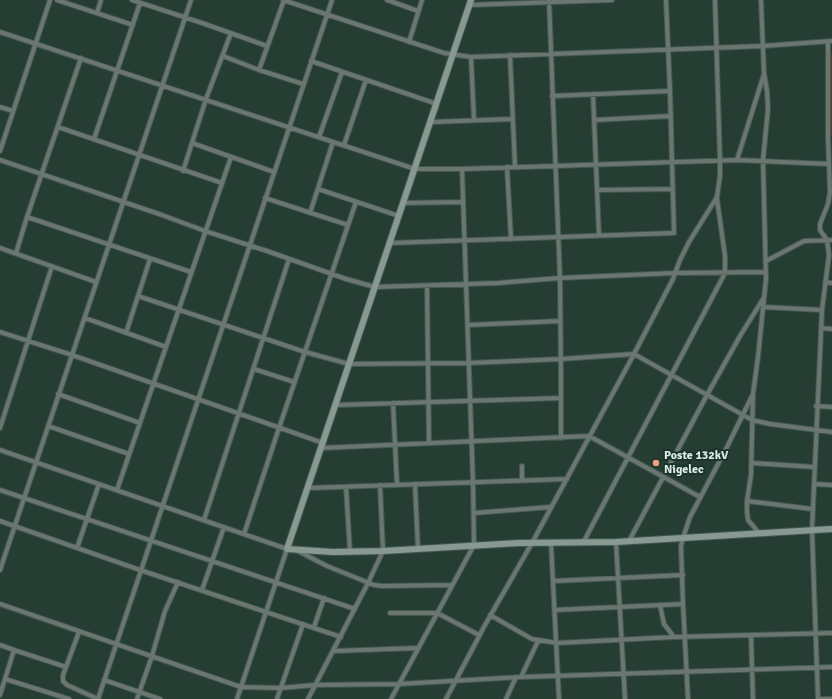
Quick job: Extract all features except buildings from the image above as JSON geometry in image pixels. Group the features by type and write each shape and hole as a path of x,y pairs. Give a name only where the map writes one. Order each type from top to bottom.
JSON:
{"street":[{"path":"0,151 34,43 50,0"},
{"path":"57,0 133,25"},
{"path":"97,13 101,0"},
{"path":"132,0 267,46"},
{"path":"0,570 191,0"},
{"path":"259,70 283,0 296,2 326,15 409,42 453,55 471,57 668,50 830,42 828,138 829,199 820,230 830,240 830,255 822,310 816,406 812,530 819,699 832,698"},
{"path":"78,632 62,678 65,683 98,699 150,539 332,0"},
{"path":"387,0 418,10"},
{"path":"409,42 422,0"},
{"path":"237,699 470,3 612,0"},
{"path":"390,243 674,233 666,0"},
{"path":"583,543 725,272 724,250 717,198 720,176 720,160 715,47 715,0"},
{"path":"759,533 748,520 747,501 751,481 753,394 766,272 763,160 768,109 764,73 761,0"},
{"path":"549,2 559,238 562,398 560,438"},
{"path":"94,139 140,3"},
{"path":"0,32 415,169 462,169 720,160 763,160 829,164"},
{"path":"183,171 206,99 231,33"},
{"path":"510,55 515,167"},
{"path":"222,56 303,84"},
{"path":"471,57 474,120"},
{"path":"16,253 80,58"},
{"path":"311,61 437,104"},
{"path":"319,137 342,72"},
{"path":"737,160 764,73"},
{"path":"344,145 366,80"},
{"path":"552,96 670,91"},
{"path":"593,94 599,236"},
{"path":"0,107 12,111"},
{"path":"595,120 671,116"},
{"path":"431,122 512,119"},
{"path":"58,127 183,171 222,183"},
{"path":"310,213 333,142"},
{"path":"192,143 274,172"},
{"path":"117,490 231,157"},
{"path":"0,160 205,231 375,287 426,286 676,273 766,272"},
{"path":"507,167 511,239"},
{"path":"391,699 474,545 474,482 462,169"},
{"path":"318,189 399,216"},
{"path":"597,190 673,189"},
{"path":"265,198 348,225"},
{"path":"446,699 479,635 532,543 634,354 676,273 689,242 717,198"},
{"path":"244,534 278,428 356,202"},
{"path":"403,202 463,202"},
{"path":"27,217 109,243 150,259 191,272"},
{"path":"766,261 804,241 830,240"},
{"path":"0,248 96,282"},
{"path":"126,332 150,259"},
{"path":"204,520 289,259"},
{"path":"0,428 52,266"},
{"path":"825,282 832,283"},
{"path":"426,286 429,443"},
{"path":"138,296 305,352 349,364 469,363 634,354 752,420 770,424 832,432"},
{"path":"629,541 707,395 764,297"},
{"path":"763,307 822,310"},
{"path":"85,318 166,347"},
{"path":"468,325 560,321"},
{"path":"821,328 832,329"},
{"path":"0,332 72,355 239,413 322,446 589,436 700,497"},
{"path":"254,369 294,382"},
{"path":"58,394 140,423"},
{"path":"688,699 683,604 683,538 690,517 753,394"},
{"path":"336,404 562,398"},
{"path":"393,403 397,485"},
{"path":"816,406 832,407"},
{"path":"48,426 129,454"},
{"path":"0,450 244,534 288,548 318,552 383,551 532,543 616,542 832,529"},
{"path":"752,463 814,467"},
{"path":"522,466 522,480"},
{"path":"308,488 567,479"},
{"path":"77,548 98,484"},
{"path":"415,484 418,549"},
{"path":"814,484 832,485"},
{"path":"308,699 334,651 383,551 380,486"},
{"path":"346,487 350,552"},
{"path":"0,490 150,539 355,609"},
{"path":"747,501 812,509"},
{"path":"474,513 551,507"},
{"path":"0,521 140,570 341,637"},
{"path":"202,590 224,527"},
{"path":"616,542 625,699"},
{"path":"551,543 559,699"},
{"path":"295,549 327,566 368,583 384,586 452,585"},
{"path":"554,581 683,575"},
{"path":"137,699 152,656 165,611 178,582"},
{"path":"314,627 324,598"},
{"path":"0,604 242,687 281,688 315,685 399,684 518,677 832,667"},
{"path":"555,610 683,604"},
{"path":"660,605 664,624 674,637"},
{"path":"390,612 437,613 479,635"},
{"path":"490,615 528,637 538,641 556,643 674,637 832,633"},
{"path":"277,699 303,624"},
{"path":"750,635 753,699"},
{"path":"506,699 538,641"},
{"path":"0,645 66,667"},
{"path":"334,651 418,648"},
{"path":"0,695 14,650"},
{"path":"5,679 69,699"},
{"path":"104,680 160,699"}],"shaded area":[{"path":"832,54 832,135 828,134"}],"place":[{"name":"Poste 132kV Nigelec","path":"656,463"}]}
